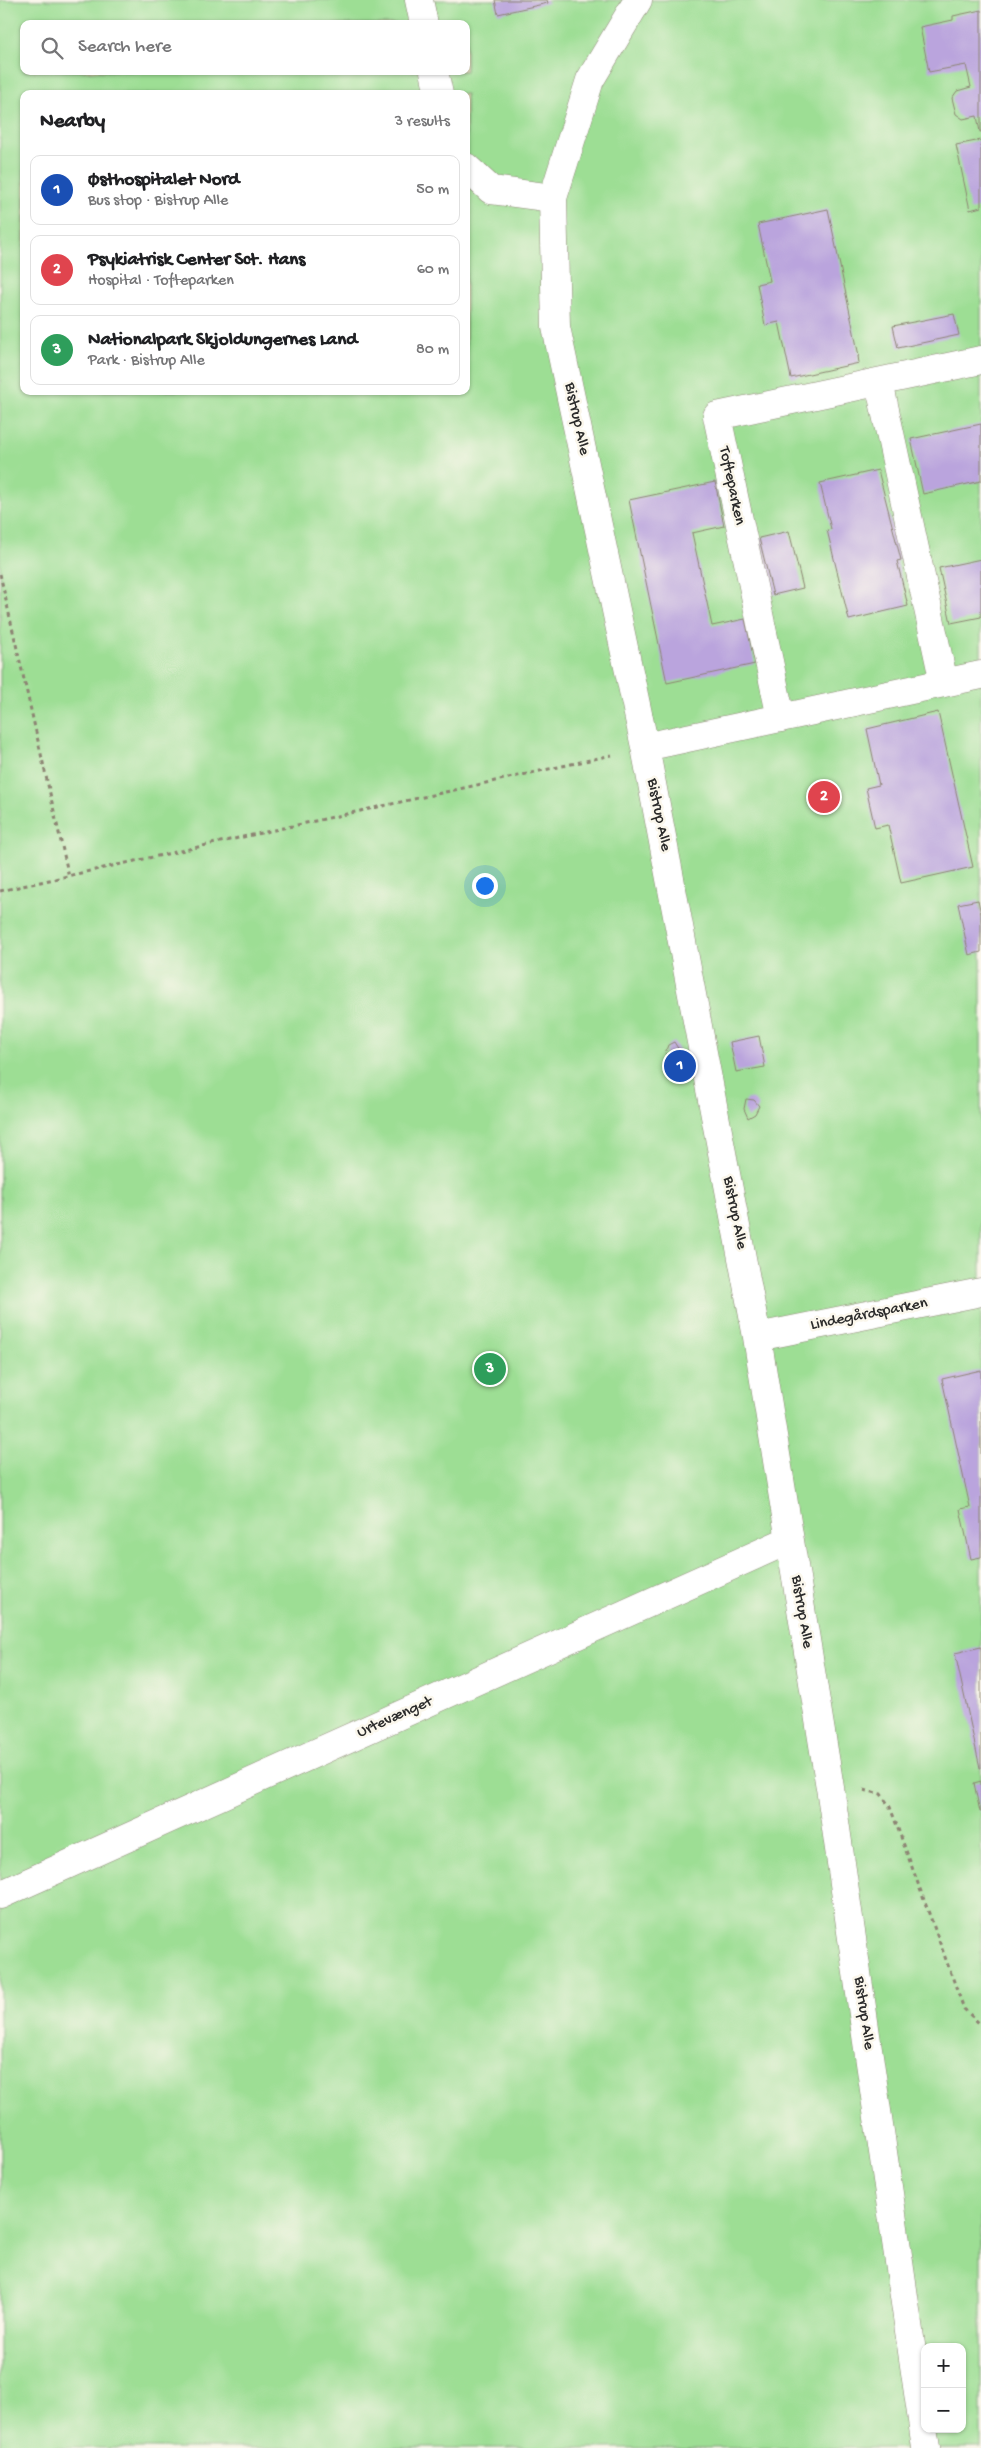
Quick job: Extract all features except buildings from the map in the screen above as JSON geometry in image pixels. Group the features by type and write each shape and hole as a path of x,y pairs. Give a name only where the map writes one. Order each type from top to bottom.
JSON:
{"street":[{"path":"419,0 423,20"},
{"name":"Bistrup Alle","path":"638,0 590,80 553,198 556,327 645,747 757,1337 831,1794 926,2448"},
{"path":"435,75 438,90"},
{"path":"470,171 491,190 553,198"},
{"name":"Tofteparken","path":"780,718 717,416 981,360"},
{"path":"879,382 944,683"},
{"path":"645,747 981,675"},
{"name":"Lindegårdsparken","path":"757,1337 981,1292"},
{"name":"Urtevænget","path":"0,1895 789,1540"}],"path":[{"path":"0,574 69,876"},
{"path":"0,891 645,747"},
{"path":"831,1794 864,1790 881,1794 890,1807 964,2009 981,2025"}],"green space":[{"path":"0,0 981,0 981,2448 0,2448"}],"place":[{"name":"Psykiatrisk Center Sct. Hans","path":"824,797"},
{"name":"Østhospitalet Nord","path":"680,1066"},
{"name":"Nationalpark Skjoldungernes Land","path":"490,1369"}]}
